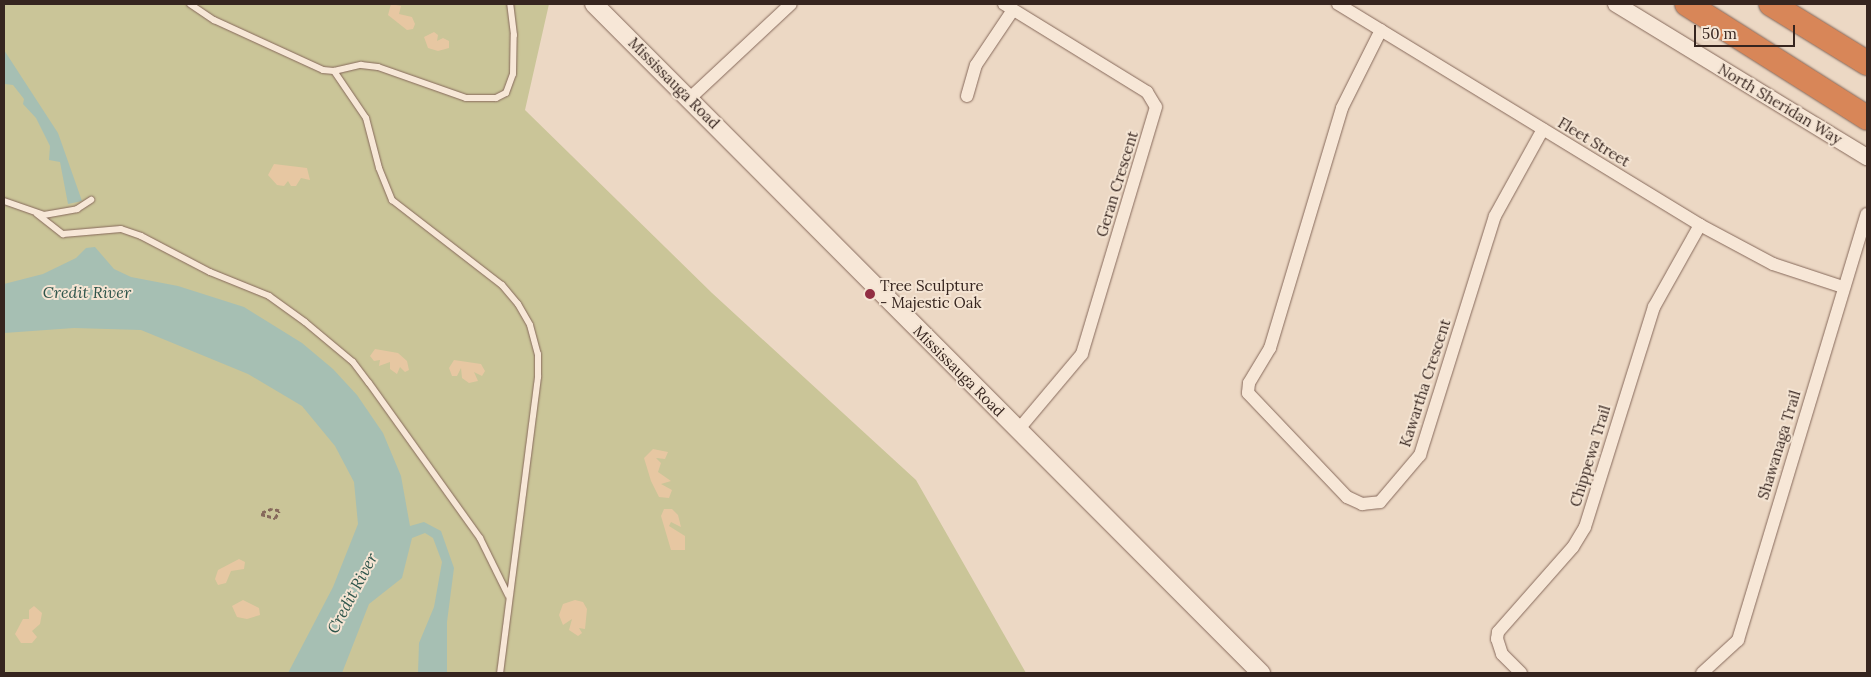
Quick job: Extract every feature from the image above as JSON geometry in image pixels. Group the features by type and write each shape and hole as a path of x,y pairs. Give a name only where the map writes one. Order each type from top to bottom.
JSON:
{"highway":[{"path":"1687,4 1867,118"},
{"path":"1771,4 1867,63"}],"main road":[{"name":"Mississauga Road","path":"594,4 1261,673"}],"street":[{"path":"689,99 790,4"},
{"name":"Fleet Street","path":"1338,4 1700,225 1774,264 1843,287"},
{"name":"North Sheridan Way","path":"1616,4 1867,157"},
{"path":"967,96 976,65 1008,7"},
{"name":"Geran Crescent","path":"1008,7 1147,92 1156,107 1082,354 1018,430"},
{"name":"Kawartha Crescent","path":"1381,30 1342,108 1270,348 1249,383 1248,393 1347,497 1362,504 1380,502 1420,455 1495,216 1543,129"},
{"name":"Shawanaga Trail","path":"1702,673 1738,640 1843,287 1867,214"},
{"name":"Chippewa Trail","path":"1521,673 1502,654 1498,632 1573,547 1585,527 1654,307 1700,225"}],"lane":[{"path":"190,4 214,20 322,70 334,71 361,65 378,67 466,98 496,98 506,93 513,74 514,36 510,4"},
{"path":"334,71 366,118 379,168 392,200 502,285 518,304 530,325 538,354 538,377 508,596 500,673"},
{"path":"37,214 52,215 76,209 91,200"},
{"path":"4,201 22,205 63,234 121,229 141,236 210,272 269,296 305,322 353,362 369,383 480,538 508,596"}],"path":[{"path":"272,509 279,511 275,518 262,514 272,509"}],"shaded area":[{"path":"4,4 549,4 525,110 712,293 916,480 1026,673 4,673"}],"sand":[{"path":"391,4 401,6 399,14 412,17 415,24 413,29 407,30 388,15"},
{"path":"434,32 438,35 437,41 443,38 449,41 449,48 438,51 428,48 424,37"},
{"path":"274,164 307,168 310,180 301,178 296,186 291,186 288,181 284,186 277,185 268,175"},
{"path":"375,349 398,353 407,361 409,370 405,372 400,367 397,374 390,369 390,362 379,366 380,360 374,361 370,356"},
{"path":"454,360 481,364 485,371 482,376 474,372 478,381 469,383 462,378 461,368 457,376 452,376 449,368"},
{"path":"653,449 668,452 665,459 656,458 661,463 658,472 671,481 661,484 672,490 669,498 659,497 651,481 644,458"},
{"path":"664,509 672,509 678,515 681,527 671,522 669,526 685,536 685,550 671,550 661,516"},
{"path":"239,559 245,562 244,569 231,571 226,583 218,585 215,579 218,570"},
{"path":"243,600 259,608 260,615 247,619 237,617 232,606"},
{"path":"575,600 583,602 587,609 585,629 579,628 582,633 578,636 569,630 572,619 563,625 559,615 563,604"},
{"path":"34,606 42,613 40,624 32,631 37,637 32,643 21,643 15,634 23,619 29,619 29,610"}],"water":[{"path":"4,50 58,133 82,201 68,204 60,162 49,160 50,146 36,118 23,104 24,99 13,85 5,84"},
{"name":"Credit River","path":"95,247 114,269 131,277 178,286 244,307 302,343 333,369 357,395 383,433 401,476 410,526 424,522 441,531 454,568 447,622 447,673 418,673 419,643 434,607 442,562 433,538 425,533 412,538 402,578 369,604 342,673 288,673 333,587 358,524 354,482 335,446 302,406 248,374 141,330 74,328 4,333 4,284 43,274 76,258 86,248"}],"place":[{"name":"Tree Sculpture - Majestic Oak","path":"870,294"}]}
